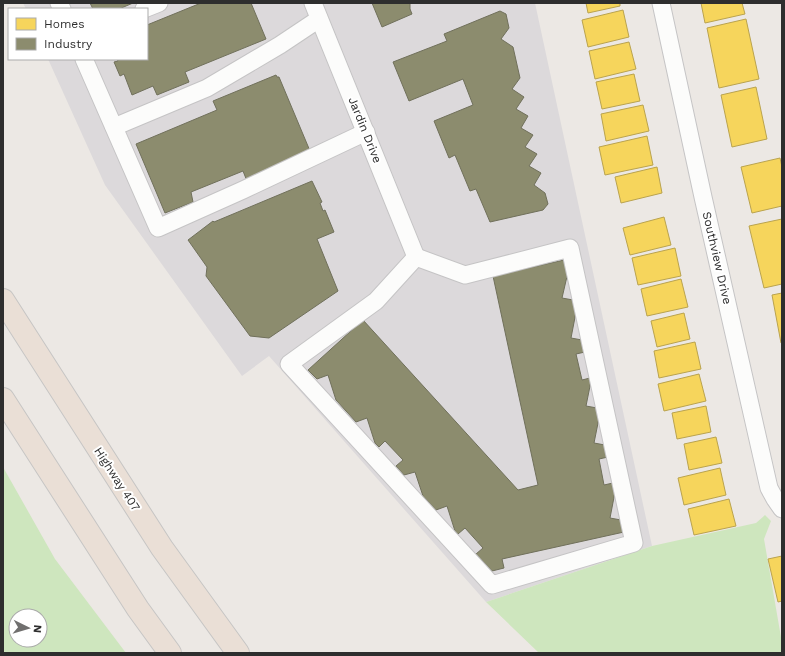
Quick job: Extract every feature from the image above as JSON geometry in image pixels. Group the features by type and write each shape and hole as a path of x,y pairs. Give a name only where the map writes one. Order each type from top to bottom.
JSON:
{"highway":[{"name":"Highway 407","path":"3,300 162,548 238,653"},
{"path":"3,399 138,609 170,653"}],"street":[{"path":"146,8 159,3"},
{"name":"Jardin Drive","path":"313,3 416,257"},
{"name":"Southview Drive","path":"661,3 769,488 782,509"},
{"path":"114,127 207,88 280,45 319,19"},
{"path":"84,60 158,228 244,190 366,132"},
{"path":"570,248 634,543 492,586 289,364 376,301 416,257 465,275 570,248"}],"shaded area":[{"path":"23,3 535,3 652,546 486,602 269,356 242,376 105,185 48,60 148,60 148,8 26,8"}],"green space":[{"path":"3,467 55,559 126,653 3,653"},
{"path":"765,515 771,521 764,539 782,643 782,653 539,653 486,602 652,546 756,523"}],"building: Homes":[{"path":"586,3 620,3 620,6 588,13"},
{"path":"701,3 742,3 745,14 705,23"},
{"path":"623,10 629,37 588,47 582,20"},
{"path":"746,19 759,79 719,88 707,28"},
{"path":"629,42 636,69 595,79 589,51"},
{"path":"634,74 640,101 602,109 596,82"},
{"path":"756,87 767,139 732,147 721,95"},
{"path":"643,105 649,131 606,141 601,114"},
{"path":"647,136 653,165 605,175 599,147"},
{"path":"780,158 782,167 782,206 752,213 741,167"},
{"path":"657,167 662,193 621,203 615,177"},
{"path":"664,217 671,245 630,255 623,228"},
{"path":"782,219 782,284 764,288 749,226"},
{"path":"675,248 681,276 638,285 632,258"},
{"path":"681,279 688,307 647,316 641,289"},
{"path":"782,293 782,343 781,343 772,295"},
{"path":"684,313 690,339 657,347 651,321"},
{"path":"695,342 701,369 659,378 654,351"},
{"path":"699,374 706,401 664,411 658,384"},
{"path":"706,406 711,432 677,439 672,413"},
{"path":"716,437 722,463 689,470 684,444"},
{"path":"720,468 726,495 684,505 678,478"},
{"path":"729,499 736,526 694,535 688,509"},
{"path":"782,556 782,601 778,602 768,559"}],"building: Industry":[{"path":"90,3 133,3 121,8 92,8"},
{"path":"201,3 251,3 266,39 185,72 189,82 157,95 153,86 132,95 124,74 120,76 114,62 118,60 148,60 148,25"},
{"path":"372,3 410,3 412,14 382,27"},
{"path":"500,11 506,14 509,28 501,39 513,47 520,78 512,89 524,97 516,109 528,116 521,128 533,135 525,147 537,154 529,166 541,173 534,185 545,193 548,204 543,210 490,222 476,189 470,191 455,155 449,158 434,121 473,105 463,79 409,101 393,62 447,41 444,34"},
{"path":"276,75 279,77 310,151 247,181 243,171 191,192 193,202 165,213 136,144 217,110 213,101"},
{"path":"312,181 322,202 320,203 323,211 325,210 334,232 317,239 338,291 269,338 250,336 206,276 207,267 188,240 213,221 214,222"},
{"path":"564,260 568,272 562,298 573,300 576,312 571,338 582,340 585,352 576,354 582,380 590,378 591,381 586,406 597,408 599,418 594,443 605,445 608,457 599,459 604,485 613,483 615,492 610,518 621,520 624,532 502,559 504,568 492,571 476,554 483,548 465,528 458,534 455,531 447,506 436,510 423,496 415,472 404,475 396,466 403,460 385,441 379,447 375,443 367,418 356,422 336,400 328,375 317,379 308,370 363,320 518,490 538,485 493,276"}]}
